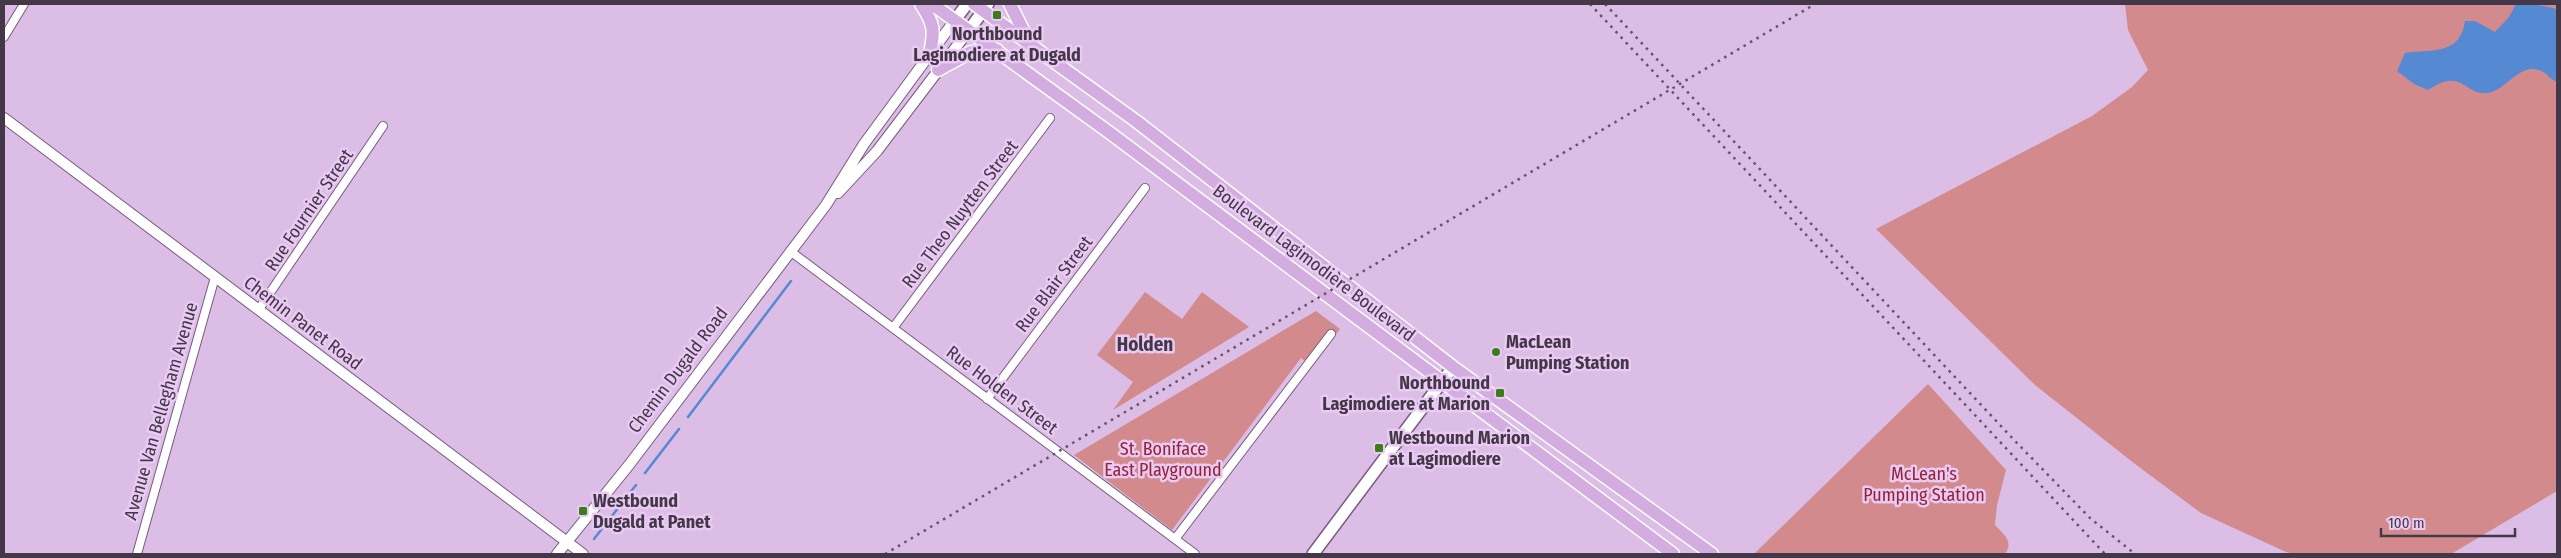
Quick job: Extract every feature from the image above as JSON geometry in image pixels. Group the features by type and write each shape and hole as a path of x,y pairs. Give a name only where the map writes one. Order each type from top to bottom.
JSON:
{"main road":[{"path":"921,4 931,18 933,30 930,53"},
{"name":"Boulevard Lagimodière Boulevard","path":"932,4 997,50 1672,554"},
{"name":"Chemin Dugald Road","path":"955,20 967,4"},
{"path":"1010,4 1030,44"},
{"name":"Boulevard Lagimodière Boulevard","path":"982,6 1253,210 1452,367 1712,554"},
{"name":"Chemin Dugald Road","path":"969,30 982,6"},
{"path":"938,70 971,52 997,50"},
{"path":"1313,554 1452,367"}],"street":[{"path":"4,37 24,4"},
{"name":"Chemin Dugald Road","path":"826,205 864,144 955,20"},
{"name":"Chemin Dugald Road","path":"557,554 629,465 826,205 877,151 969,30"},
{"name":"Chemin Panet Road","path":"4,118 582,554"},
{"name":"Rue Theo Nuytten Street","path":"893,328 1050,118"},
{"name":"Rue Fournier Street","path":"259,310 383,126"},
{"name":"Rue Blair Street","path":"987,399 1145,188"},
{"name":"Rue Holden Street","path":"790,251 1195,554"},
{"name":"Avenue Van Bellegham Avenue","path":"137,554 215,276"},
{"path":"1176,539 1330,334"}],"green space":[{"path":"2125,4 2557,4 2557,491 2451,554 2295,554 2286,552 2201,513 2135,464 2035,385 1876,229 2092,116 2132,87 2148,70 2128,30"},
{"path":"1145,292 1182,319 1202,292 1249,327 1113,410 1133,382 1097,355"},
{"name":"St. Boniface East Playground","path":"1316,311 1340,329 1312,366 1301,358 1172,530 1074,455"},
{"name":"McLean's Pumping Station","path":"1928,384 2006,470 1997,505 1995,525 2007,538 2009,545 2005,554 1755,553"}],"water":[{"path":"2516,4 2534,4 2557,9 2557,82 2543,72 2533,69 2519,74 2493,92 2478,92 2455,81 2439,84 2428,90 2414,84 2397,71 2405,53 2444,48 2458,40 2465,21 2475,21 2495,32 2509,17"}],"waterway":[{"path":"688,417 791,281"},
{"path":"645,473 679,429"},
{"path":"594,539 636,485"}],"railway":[{"path":"1590,4 2105,554"},
{"path":"1605,4 2015,441 2090,518 2135,554"},
{"path":"885,554 1815,4"}],"place":[{"name":"Northbound Lagimodiere at Dugald","path":"997,15"},
{"name":"MacLean Pumping Station","path":"1496,352"},
{"name":"Northbound Lagimodiere at Marion","path":"1500,393"},
{"name":"Westbound Marion at Lagimodiere","path":"1379,448"},
{"name":"Westbound Dugald at Panet","path":"583,511"}],"district":[{"name":"Holden","path":"1145,344"}]}
